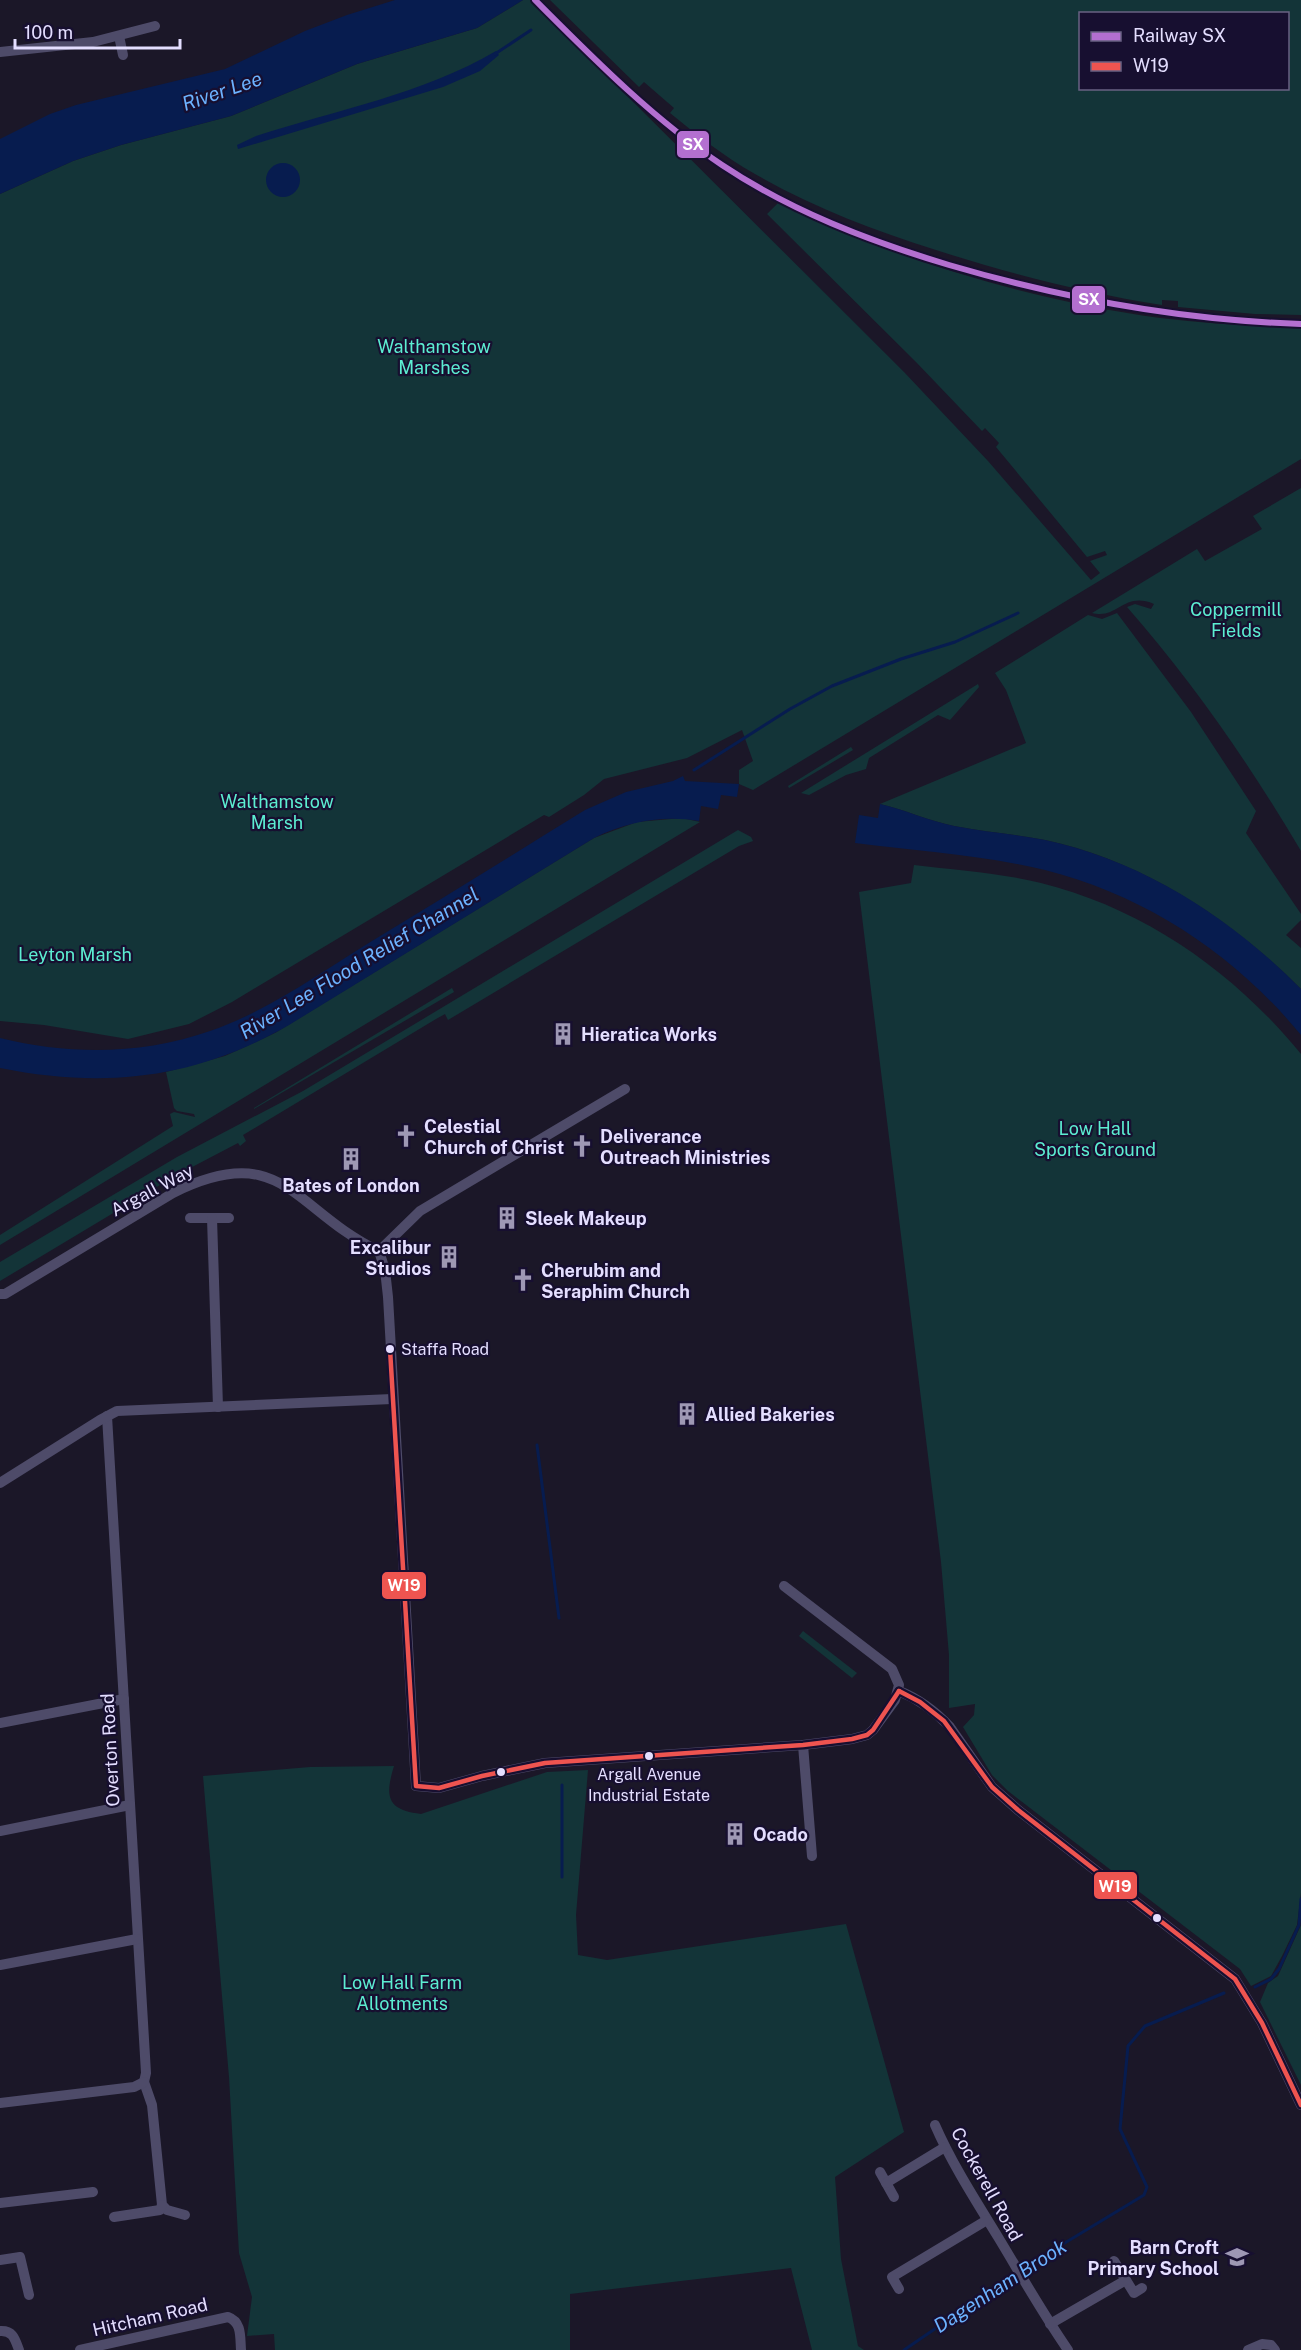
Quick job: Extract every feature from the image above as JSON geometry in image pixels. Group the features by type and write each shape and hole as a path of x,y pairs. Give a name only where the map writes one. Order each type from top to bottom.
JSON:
{"street":[{"path":"0,52 85,43 155,26"},
{"path":"118,36 123,55"},
{"path":"625,1089 420,1211 379,1251 385,1270 388,1298 392,1400 416,1786 439,1788 482,1776 545,1763 803,1745 867,1735 884,1716 899,1691 895,1675 887,1664 784,1586"},
{"name":"Argall Way","path":"2,1297 173,1193 190,1185 230,1173 255,1174 290,1188 358,1240 379,1251"},
{"path":"189,1218 229,1218"},
{"path":"212,1218 218,1407"},
{"path":"0,1483 117,1411 392,1400"},
{"name":"Overton Road","path":"107,1416 146,2073 144,2082 152,2105 162,2205"},
{"path":"899,1691 922,1702 946,1723 992,1787 1018,1810 1235,1979 1262,2023 1301,2105"},
{"path":"0,1723 124,1699"},
{"path":"803,1745 812,1856"},
{"path":"0,1831 130,1805"},
{"path":"0,1965 137,1939"},
{"path":"0,2103 134,2087 144,2082"},
{"name":"Cockerell Road","path":"935,2125 987,2220 1068,2350"},
{"path":"886,2183 945,2147"},
{"path":"880,2172 894,2197"},
{"path":"0,2203 93,2192"},
{"path":"114,2217 160,2210 162,2205 167,2210 185,2216"},
{"path":"899,2289 892,2277 987,2220"},
{"path":"0,2260 20,2257 29,2295"},
{"path":"1114,2261 1134,2293 1142,2288"},
{"path":"1050,2324 1126,2280"},
{"name":"Hitcham Road","path":"80,2350 228,2317 234,2319 238,2324 241,2350"},
{"path":"0,2331 10,2332 20,2350"},
{"path":"1248,2350 1262,2344 1271,2344 1275,2350"}],"green space":[{"path":"523,0 531,0 904,372 988,461 1091,580 1100,573 1090,561 1107,555 1105,551 1087,557 996,447 999,443 985,428 982,431 767,214 778,203 916,260 1013,289 1063,301 1178,320 1301,327 1301,459 753,790 739,784 739,770 753,761 742,730 687,758 604,779 549,817 544,815 232,1002 189,1024 128,1039 44,1025 0,1021 0,194 73,161 121,145 231,116 357,64 477,28"},
{"path":"550,0 1301,0 1301,315 1255,314 1178,307 1178,301 1162,300 1162,305 1105,295 992,267 889,234 843,217 755,174 711,145 670,113 674,108 644,82 639,87"},
{"name":"Coppermill Fields","path":"1301,488 1301,851 1262,787 1198,694 1127,607 1135,604 1151,609 1154,604 1135,601 1108,613 1092,613 1197,549 1205,561 1262,529 1253,516"},
{"path":"1117,613 1191,712 1256,811 1246,833 1301,914 1301,920 1286,935 1301,948 1301,989 1274,963 1215,917 1184,896 1116,862 1045,840 954,826 880,804 1026,743 1006,690 995,673 1088,615 1102,619"},
{"path":"978,684 979,687 950,720 938,715 869,758 866,769 846,775 809,795 801,793"},
{"path":"851,747 853,750 789,788 788,786"},
{"path":"682,818 700,822 0,1245 0,1235 173,1126 170,1114 174,1112 195,1117 194,1114 177,1111 174,1108 166,1072 225,1056 275,1033 594,838 637,822"},
{"path":"738,830 751,837 753,841 739,846 448,1020 445,1014 436,1019 243,1135 246,1141 240,1146 238,1143 175,1176 0,1281 0,1262 177,1157 303,1091"},
{"name":"Low Hall Sports Ground","path":"914,865 978,872 1041,883 1079,894 1116,909 1151,927 1217,971 1247,996 1301,1054 1301,1893 1297,1925 1282,1956 1271,1976 1251,1986 1240,1969 1008,1791 992,1775 963,1727 974,1715 975,1704 949,1708 949,1655 941,1562 859,892 911,883"},
{"path":"452,988 454,992 254,1109 254,1108"},
{"path":"803,1631 857,1673 852,1678 799,1636"},
{"name":"Low Hall Farm Allotments","path":"394,1766 389,1793 391,1800 401,1809 421,1814 547,1772 588,1770 576,1915 578,1955 607,1960 846,1924 904,2132 835,2177 841,2259 858,2346 864,2350 812,2350 791,2268 570,2294 570,2350 275,2350 274,2334 247,2336 252,2297 239,2253 229,2077 203,1776 310,1767"},
{"path":"1301,1925 1301,2085 1260,2002 1268,1983 1278,1976"}],"water":[{"name":"River Lee","path":"395,0 523,0 477,28 357,64 231,116 121,145 73,161 0,194 0,139 50,114 76,105 225,69 305,31"},
{"path":"496,51 499,55 480,71 443,87 238,149 237,145 256,136 379,100 439,79"},
{"path":"283,163 295,168 300,180 295,192 283,197 271,192 266,180 271,168"},
{"name":"River Lee Flood Relief Channel","path":"683,776 685,781 739,784 737,797 721,795 718,809 701,806 699,821 672,819 645,821 594,838 289,1025 254,1043 184,1068 149,1075 76,1078 0,1068 0,1038 26,1044 79,1050 105,1050 158,1045 231,1023 293,990 585,810 626,792 673,781"},
{"path":"880,804 954,826 1045,840 1116,862 1151,878 1215,916 1274,963 1301,989 1301,1035 1247,979 1217,954 1153,912 1119,895 1083,881 1022,865 855,843 859,815 878,818"}],"waterway":[{"path":"495,54 531,30"},
{"path":"694,770 790,709 832,686 901,659 955,642 1018,613"},
{"path":"537,1445 559,1618"},
{"path":"562,1785 562,1877"},
{"name":"Dagenham Brook","path":"1255,1987 1271,1979 1279,1969 1299,1925 1301,1899"},
{"name":"Dagenham Brook","path":"904,2350 1030,2264 1144,2195 1147,2187 1120,2129 1128,2046 1145,2026 1224,1993"}],"rail line":[{"name":"SX","path":"535,0 624,87 696,147 748,182 831,223 889,246 949,265 1079,298 1167,313 1301,324"}],"transit line":[{"name":"W19","path":"390,1349 416,1786 439,1788 482,1776 545,1763 803,1745 852,1739 867,1735 873,1730 899,1691"},
{"name":"W19","path":"899,1691 920,1702 944,1721 992,1787 1018,1810 1235,1979 1262,2023 1301,2105"}],"place":[{"name":"Hieratica Works","path":"563,1034"},
{"name":"Celestial Church of Christ","path":"406,1136"},
{"name":"Deliverance Outreach Ministries","path":"582,1146"},
{"name":"Bates of London","path":"351,1159"},
{"name":"Sleek Makeup","path":"507,1218"},
{"name":"Excalibur Studios","path":"449,1257"},
{"name":"Cherubim and Seraphim Church","path":"523,1280"},
{"name":"Staffa Road","path":"390,1349"},
{"name":"Allied Bakeries","path":"687,1414"},
{"name":"Argall Avenue Industrial Estate","path":"649,1756"},
{"name":"Ocado","path":"735,1834"},
{"name":"Barn Croft Primary School","path":"1237,2257"}],"park label":[{"name":"Walthamstow Marshes","path":"434,356"},
{"name":"Walthamstow Marsh","path":"277,811"},
{"name":"Leyton Marsh","path":"75,954"}]}
